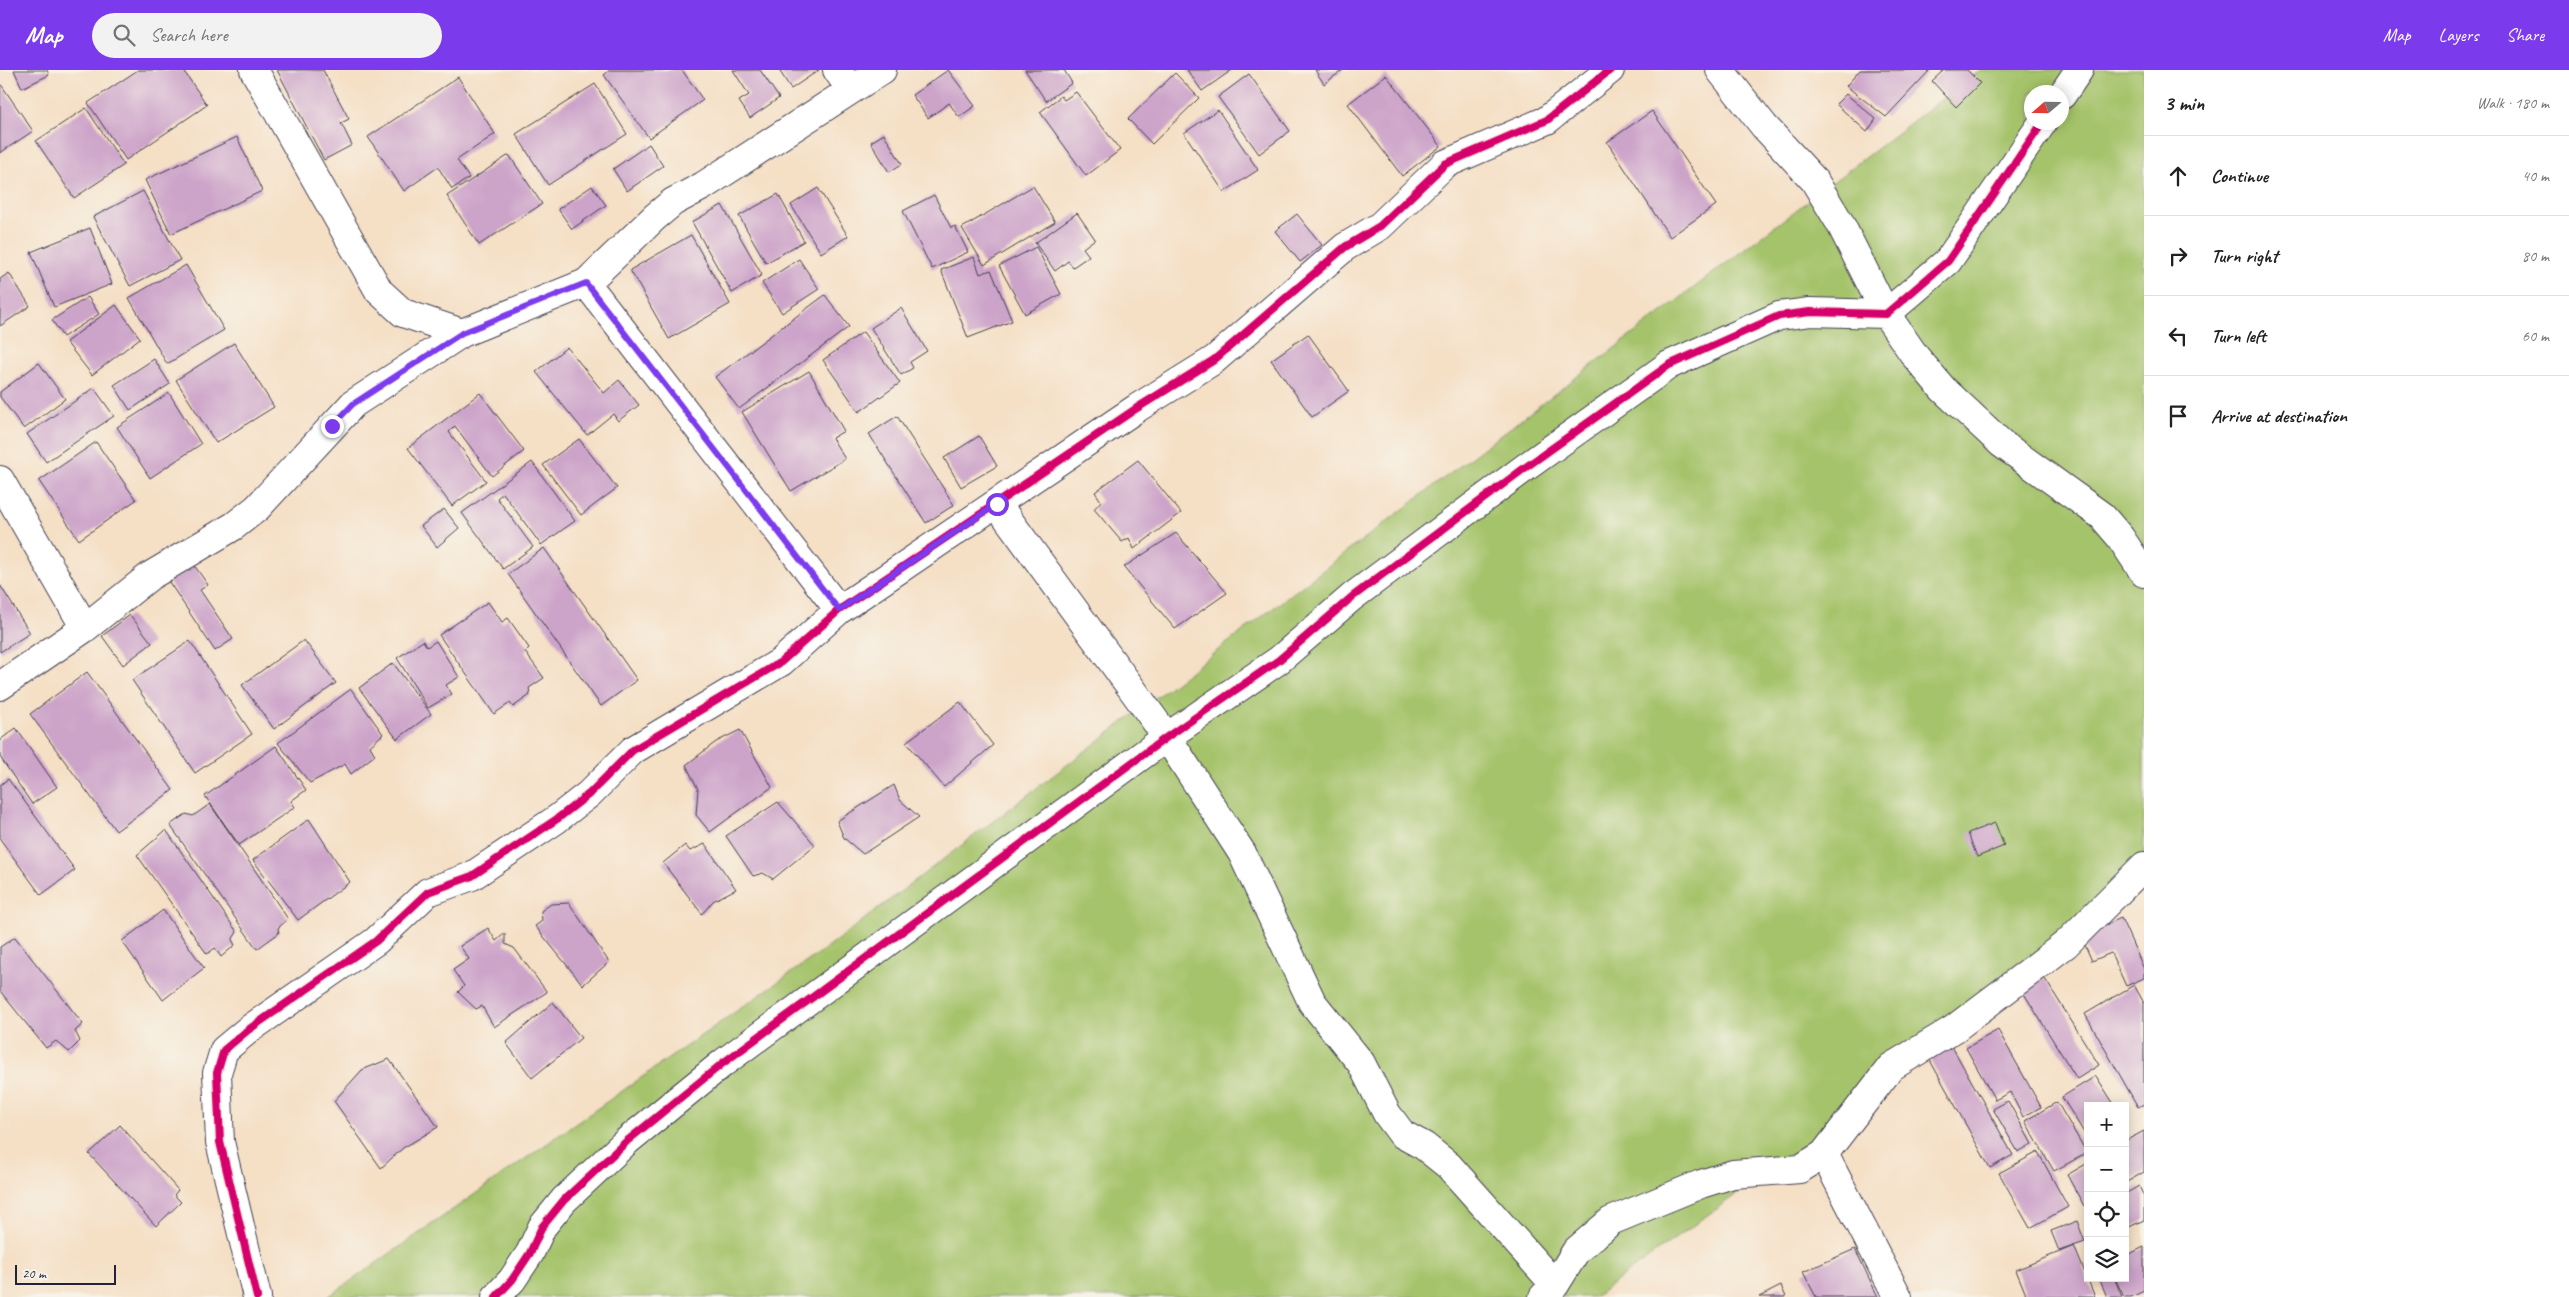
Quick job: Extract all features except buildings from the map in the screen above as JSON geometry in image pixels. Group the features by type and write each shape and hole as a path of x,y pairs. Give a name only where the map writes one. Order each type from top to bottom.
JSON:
{"street":[{"path":"254,70 380,291 403,313 462,333"},
{"path":"0,686 85,628 150,576 234,526 256,508 353,404 462,333 586,283 673,202 704,186 844,80 882,70"},
{"path":"257,1297 220,1142 217,1073 224,1050 248,1030 376,940 428,892 472,876 557,819 589,794 632,750 781,662 839,610 1137,408 1220,356 1345,247 1380,226 1445,164 1547,120 1610,70"},
{"path":"1720,70 1764,126 1814,180 1840,223 1886,314 1915,356 1943,389 2002,444 2102,516 2120,537 2144,574"},
{"path":"2069,85 2079,70"},
{"path":"496,1297 512,1280 530,1253 542,1226 564,1200 627,1141 723,1062 1167,737 1272,665 1352,597 1526,467 1669,365 1779,316 1810,312 1886,314 1948,261 2038,130"},
{"path":"586,283 839,610"},
{"path":"0,480 85,628"},
{"path":"997,504 1167,737 1242,853 1312,1002 1361,1062 1387,1114 1402,1134 1424,1146 1449,1166 1549,1291 1576,1251 1611,1221 1701,1184 1733,1174 1800,1168 1824,1154 1891,1067 1954,1029 2066,944 2144,866"},
{"path":"1824,1154 1898,1297"}],"green space":[{"path":"1980,70 2144,70 2144,883 1924,1059 1594,1297 328,1297 828,947"}],"cycle path":[{"path":"257,1297 220,1142 217,1073 224,1050 248,1030 376,941 428,892 472,876 557,819 589,794 633,750 781,662 839,610 1137,408 1214,360 1345,247 1380,226 1445,164 1547,120 1610,70"},
{"path":"496,1297 512,1280 530,1253 542,1227 564,1200 627,1141 723,1063 1167,737 1279,660 1352,597 1526,467 1669,365 1779,316 1810,312 1886,314 1948,261 2038,130"}],"route":[{"path":"332,426 353,404 462,333 586,283 839,610 997,504"}]}
